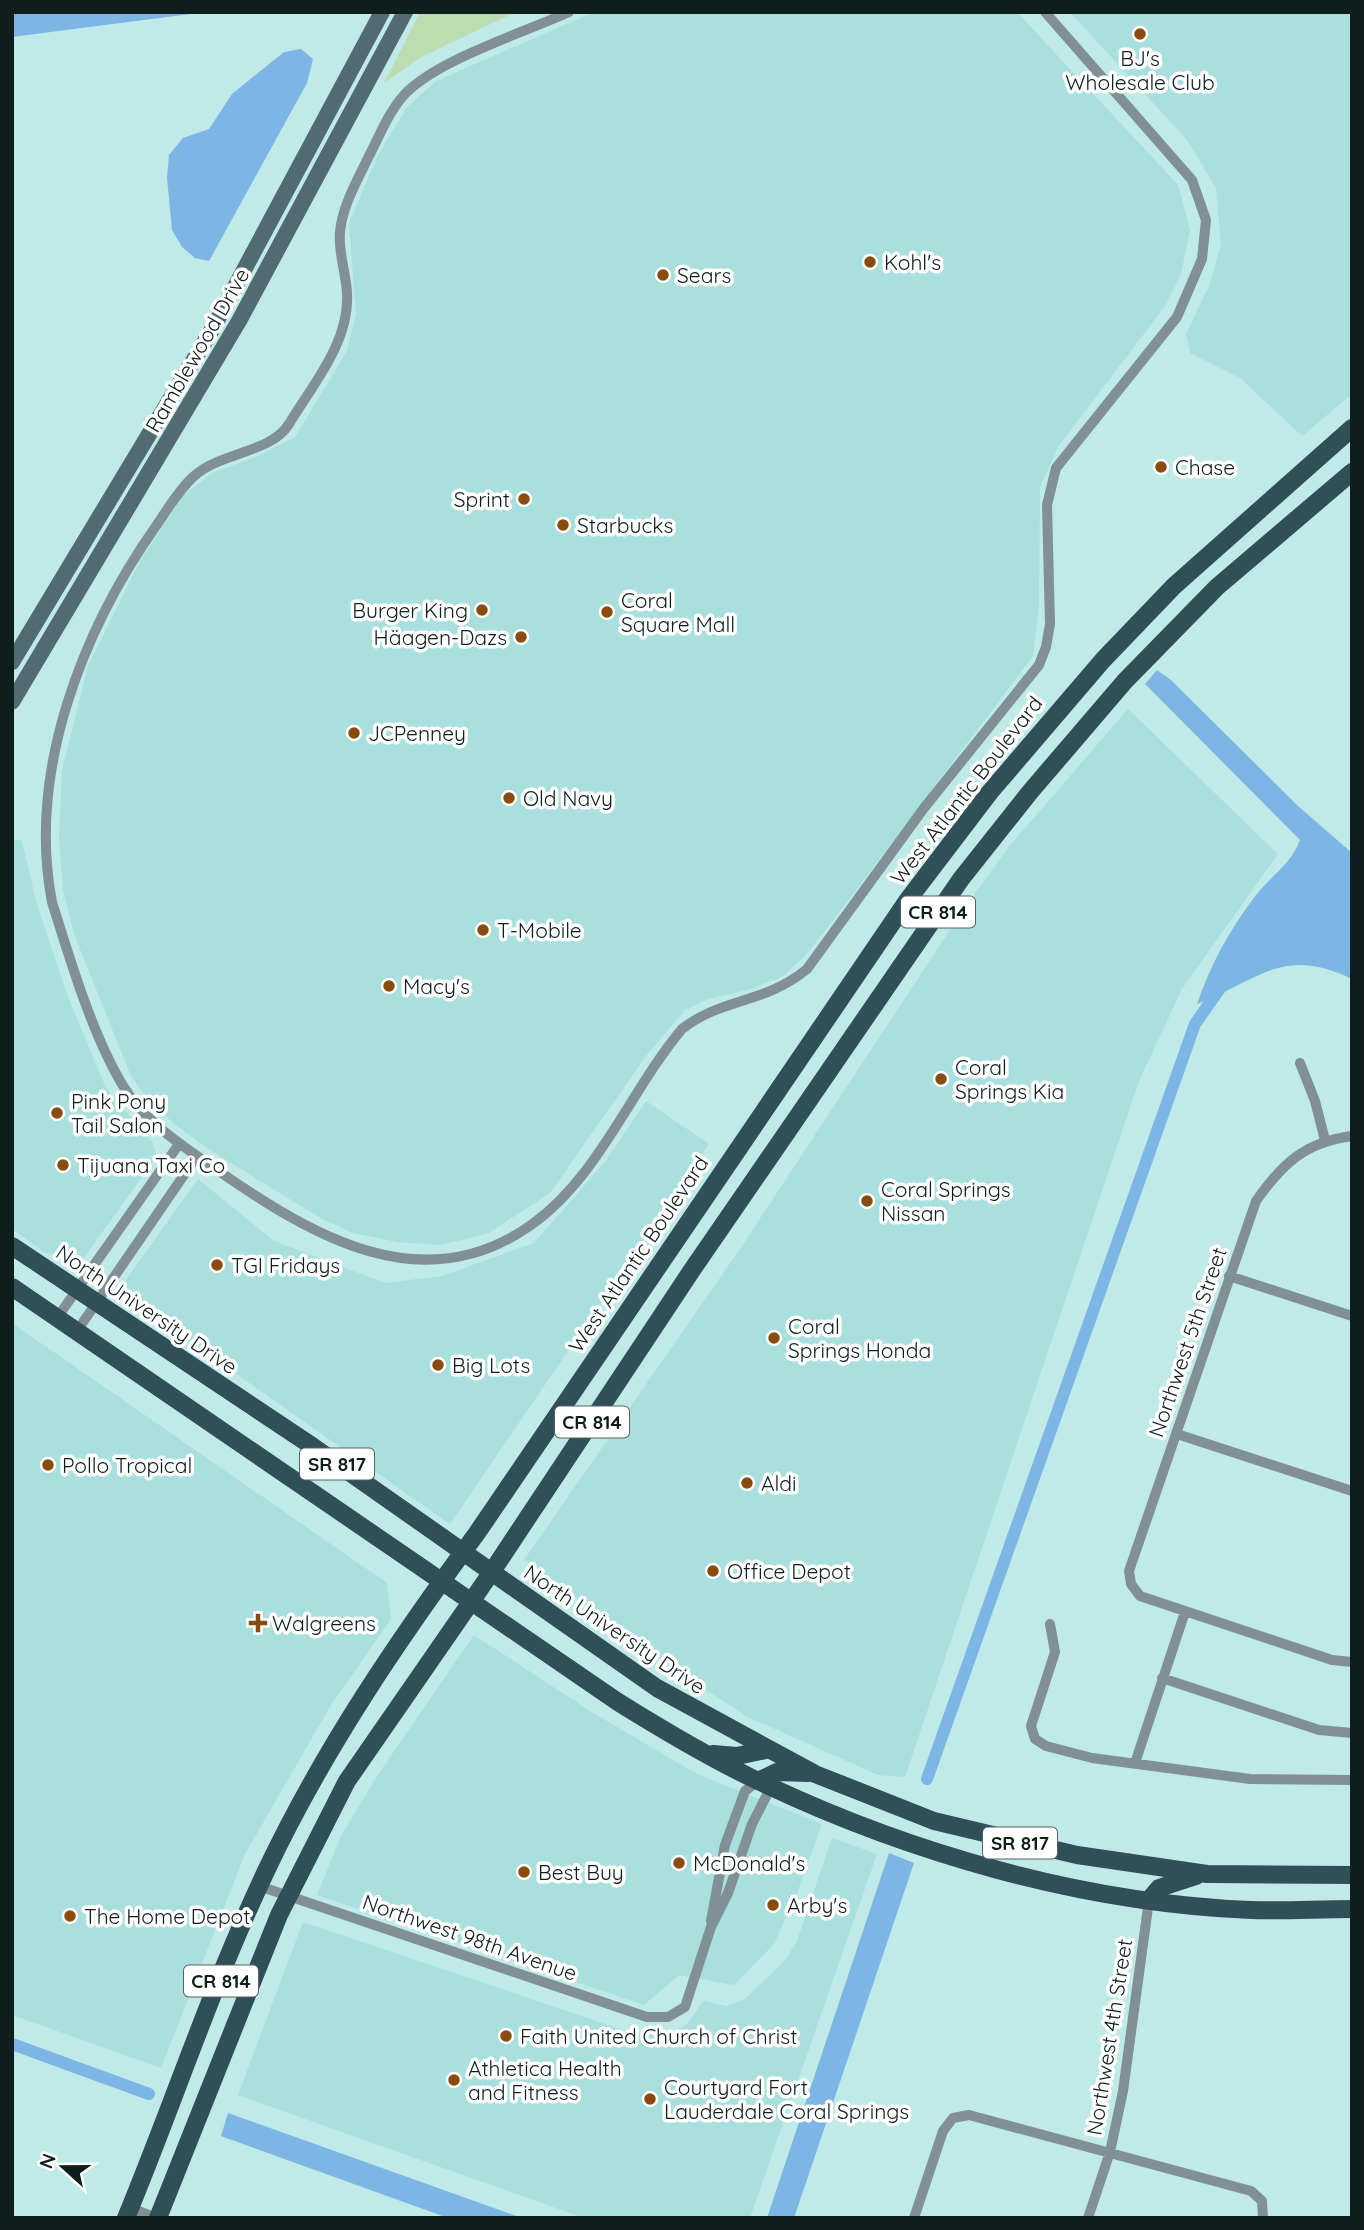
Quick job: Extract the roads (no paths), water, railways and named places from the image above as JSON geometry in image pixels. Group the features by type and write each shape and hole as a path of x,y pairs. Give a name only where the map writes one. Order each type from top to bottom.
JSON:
{"main road":[{"name":"West Atlantic Boulevard","path":"128,2213 259,1886 351,1712 440,1582 907,901 990,792 1129,632 1233,533 1352,428"},
{"name":"CR 814","path":"157,2218 288,1895 346,1781 491,1573 692,1270 961,879 1030,792 1125,681 1217,587 1352,472"},
{"name":"North University Drive","path":"12,1246 312,1446 657,1688 766,1750 815,1773 934,1821 1014,1842 1077,1855 1207,1874 1352,1875"},
{"name":"SR 817","path":"12,1287 618,1702 703,1753 765,1784 880,1830 1004,1871 1149,1900 1250,1910 1352,1909"},
{"path":"703,1753 737,1756 766,1750"},
{"path":"765,1784 777,1772 815,1773"},
{"path":"1149,1900 1159,1888 1207,1874"}],"street":[{"name":"Ramblewood Drive","path":"12,662 213,328 382,12"},
{"name":"Ramblewood Drive","path":"12,702 239,321 405,12"},
{"path":"569,12 429,74 405,94 393,109 362,171 340,230 347,294 345,324 339,342 277,438 218,459 192,477 178,495 117,588 90,641 54,762 46,860 52,902 107,1055 125,1090 143,1112 179,1144 297,1223 336,1241 383,1256 448,1258 481,1250 517,1234 565,1195 682,1029 705,1014 762,997 787,985 807,969 924,808 1028,681 1046,648 1050,624 1047,505 1056,468 1177,317 1202,259 1206,220 1192,180 1045,12"},
{"path":"1300,1063 1315,1101 1325,1140"},
{"name":"Northwest 5th Street","path":"1185,1612 1140,1596 1131,1584 1129,1571 1255,1201 1274,1175 1294,1156 1325,1140 1352,1136"},
{"path":"57,1318 179,1144"},
{"path":"77,1331 197,1156"},
{"path":"1229,1276 1352,1316"},
{"path":"1177,1434 1352,1491"},
{"path":"1135,1763 1185,1612 1332,1660 1352,1662"},
{"path":"1050,1624 1055,1652 1031,1726 1035,1739 1046,1746 1093,1758 1250,1779 1352,1780"},
{"path":"1162,1678 1319,1730 1352,1733"},
{"path":"711,1927 725,1845 745,1791 765,1784"},
{"path":"711,1927 728,1893 765,1784"},
{"name":"Northwest 98th Avenue","path":"259,1886 647,2017 668,2017 685,2007 711,1927"},
{"name":"Northwest 4th Street","path":"1088,2218 1110,2151 1123,2091 1149,1900"},
{"path":"914,2218 943,2131 953,2118 969,2115 1251,2191 1262,2202 1263,2218"},
{"path":"128,2213 157,2218"}],"waterway":[{"path":"927,1779 1195,1024 1221,987"},
{"path":"12,2044 149,2094"}],"place":[{"name":"BJ's Wholesale Club","path":"1140,34"},
{"name":"Kohl's","path":"870,262"},
{"name":"Sears","path":"663,275"},
{"name":"Chase","path":"1161,467"},
{"name":"Sprint","path":"524,499"},
{"name":"Starbucks","path":"563,525"},
{"name":"Burger King","path":"482,610"},
{"name":"Coral Square Mall","path":"607,612"},
{"name":"Häagen-Dazs","path":"521,637"},
{"name":"JCPenney","path":"354,733"},
{"name":"Old Navy","path":"509,798"},
{"name":"T-Mobile","path":"483,930"},
{"name":"Macy's","path":"389,986"},
{"name":"Coral Springs Kia","path":"941,1079"},
{"name":"Pink Pony Tail Salon","path":"57,1113"},
{"name":"Tijuana Taxi Co","path":"63,1165"},
{"name":"Coral Springs Nissan","path":"867,1201"},
{"name":"TGI Fridays","path":"217,1265"},
{"name":"Coral Springs Honda","path":"774,1338"},
{"name":"Big Lots","path":"438,1365"},
{"name":"Pollo Tropical","path":"48,1465"},
{"name":"Aldi","path":"747,1483"},
{"name":"Office Depot","path":"713,1571"},
{"name":"Walgreens","path":"258,1623"},
{"name":"McDonald's","path":"679,1863"},
{"name":"Best Buy","path":"524,1872"},
{"name":"Arby's","path":"773,1905"},
{"name":"The Home Depot","path":"70,1916"},
{"name":"Faith United Church of Christ","path":"506,2036"},
{"name":"Athletica Health and Fitness","path":"454,2080"},
{"name":"Courtyard Fort Lauderdale Coral Springs","path":"650,2099"}]}
